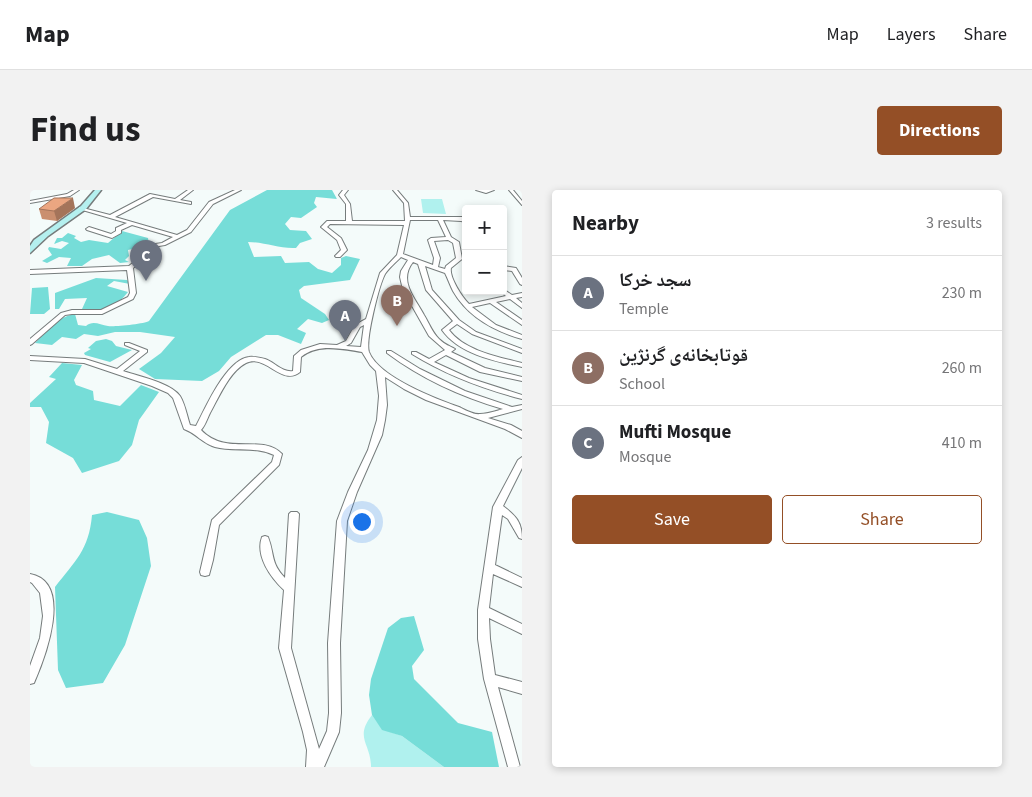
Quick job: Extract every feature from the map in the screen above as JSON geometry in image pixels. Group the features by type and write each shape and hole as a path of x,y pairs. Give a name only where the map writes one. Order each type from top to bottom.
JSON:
{"street":[{"path":"30,202 45,201 46,194 68,195 77,190"},
{"path":"30,251 43,234 81,208 98,190"},
{"path":"176,200 191,190"},
{"path":"30,272 130,268 147,254 151,246 163,244 189,231 211,203 240,190"},
{"path":"346,190 341,196 348,204 350,221"},
{"path":"396,190 406,203 407,220 400,254 383,273 366,332 365,350 372,363 380,370 412,391 508,427 522,435"},
{"path":"478,190 486,192 492,190"},
{"path":"511,190 522,204"},
{"path":"112,216 152,195 188,203"},
{"path":"81,208 178,237"},
{"path":"440,219 449,238 456,242 459,259 448,267 447,272 456,292 467,306 496,327 522,337"},
{"path":"338,256 344,250 344,246 335,234 324,227 324,224 335,221 462,219"},
{"path":"89,229 112,236 118,230 133,223"},
{"path":"435,267 437,258 431,240 449,238"},
{"path":"400,254 447,272"},
{"path":"412,259 403,270 403,282 408,296 435,342 448,352 483,370 522,379"},
{"path":"421,263 429,290 457,321 474,333 522,351"},
{"path":"30,343 63,314 72,312 102,312 131,298 133,293 130,268"},
{"path":"507,268 514,269 522,283"},
{"path":"507,294 522,306"},
{"path":"467,306 522,295"},
{"path":"491,301 522,323"},
{"path":"333,347 349,342 357,326 370,319"},
{"path":"457,321 445,330 447,335 493,358 522,365"},
{"path":"119,372 144,351 127,344"},
{"path":"428,362 464,345"},
{"path":"195,429 199,428 222,385 241,362 249,359 265,361 287,374 293,374 296,372 300,354 314,348 333,347 365,350"},
{"path":"388,352 420,373 452,390 511,409"},
{"path":"414,353 463,380 522,397"},
{"path":"30,358 85,361 171,391 177,398 187,427 195,429 209,443 267,450 278,454 276,463 215,524 211,536 211,551 205,572"},
{"path":"317,767 333,732 335,713 334,643 342,521 346,504 375,442 381,424 383,405 380,370"},
{"path":"480,417 522,407"},
{"path":"514,767 490,679 484,639 483,610 498,508 522,460"},
{"path":"498,508 511,517 522,534"},
{"path":"294,514 284,648 309,732 313,750 312,767"},
{"path":"265,540 266,562 273,573 289,589"},
{"path":"489,567 522,583"},
{"path":"30,578 35,579 46,593 48,611 46,634 36,668 30,679"},
{"path":"483,610 522,629"},
{"path":"490,679 522,688"}],"shaded area":[{"path":"267,190 332,190 337,199 316,197 314,203 317,207 301,218 291,217 285,224 290,230 306,231 312,239 300,243 296,248 248,242 254,257 281,256 285,263 309,262 318,269 332,273 341,265 341,258 346,256 360,259 350,280 304,286 299,290 301,298 325,314 329,320 322,323 308,319 297,329 306,333 301,344 278,335 266,335 231,357 219,371 202,381 155,379 139,369 161,353 175,337 140,332 115,332 98,336 84,334 76,339 62,337 52,345 35,343 58,321 75,314 78,325 86,326 94,323 122,326 149,321 230,210"},
{"path":"421,199 442,199 446,214 423,213"},
{"path":"122,231 148,238 149,245 128,250 129,256 125,260 129,262 120,263 109,255 92,259 82,266 67,266 71,258 59,257 47,263 42,261 52,255 48,249 49,247 61,249 69,243 62,241 54,244 57,238 62,238 68,233 76,236 74,238 81,242 89,240 108,243"},
{"path":"96,278 127,280 130,284 114,281 107,286 128,292 118,303 108,308 96,310 82,309 87,298 65,299 59,309 55,309 55,293"},
{"path":"48,287 50,309 44,314 30,314 32,288"},
{"path":"106,339 112,341 116,346 132,350 110,362 85,355 84,353 91,349 88,348 96,341"},
{"path":"62,363 82,365 74,380 76,385 93,391 94,400 120,406 141,385 159,392 139,420 132,445 119,461 82,473 73,458 46,443 49,422 41,407 30,407 30,403 56,379 49,377"},
{"path":"107,512 139,520 147,538 151,566 125,645 103,683 66,688 58,670 55,587 80,554 88,537 92,515"},
{"path":"414,616 424,650 412,666 414,679 458,723 492,732 499,767 444,767 402,736 382,730 372,715 369,695 371,679 388,628 401,618"},
{"path":"372,715 382,729 402,736 444,767 371,767 364,729"}],"building":[{"path":"54,198 73,198 54,211 39,209"}],"place":[{"name":"Mufti Mosque","path":"146,281"},
{"name":"قوتابخانەی گرنژین","path":"397,326"},
{"name":"سجد خركا","path":"345,341"}]}
